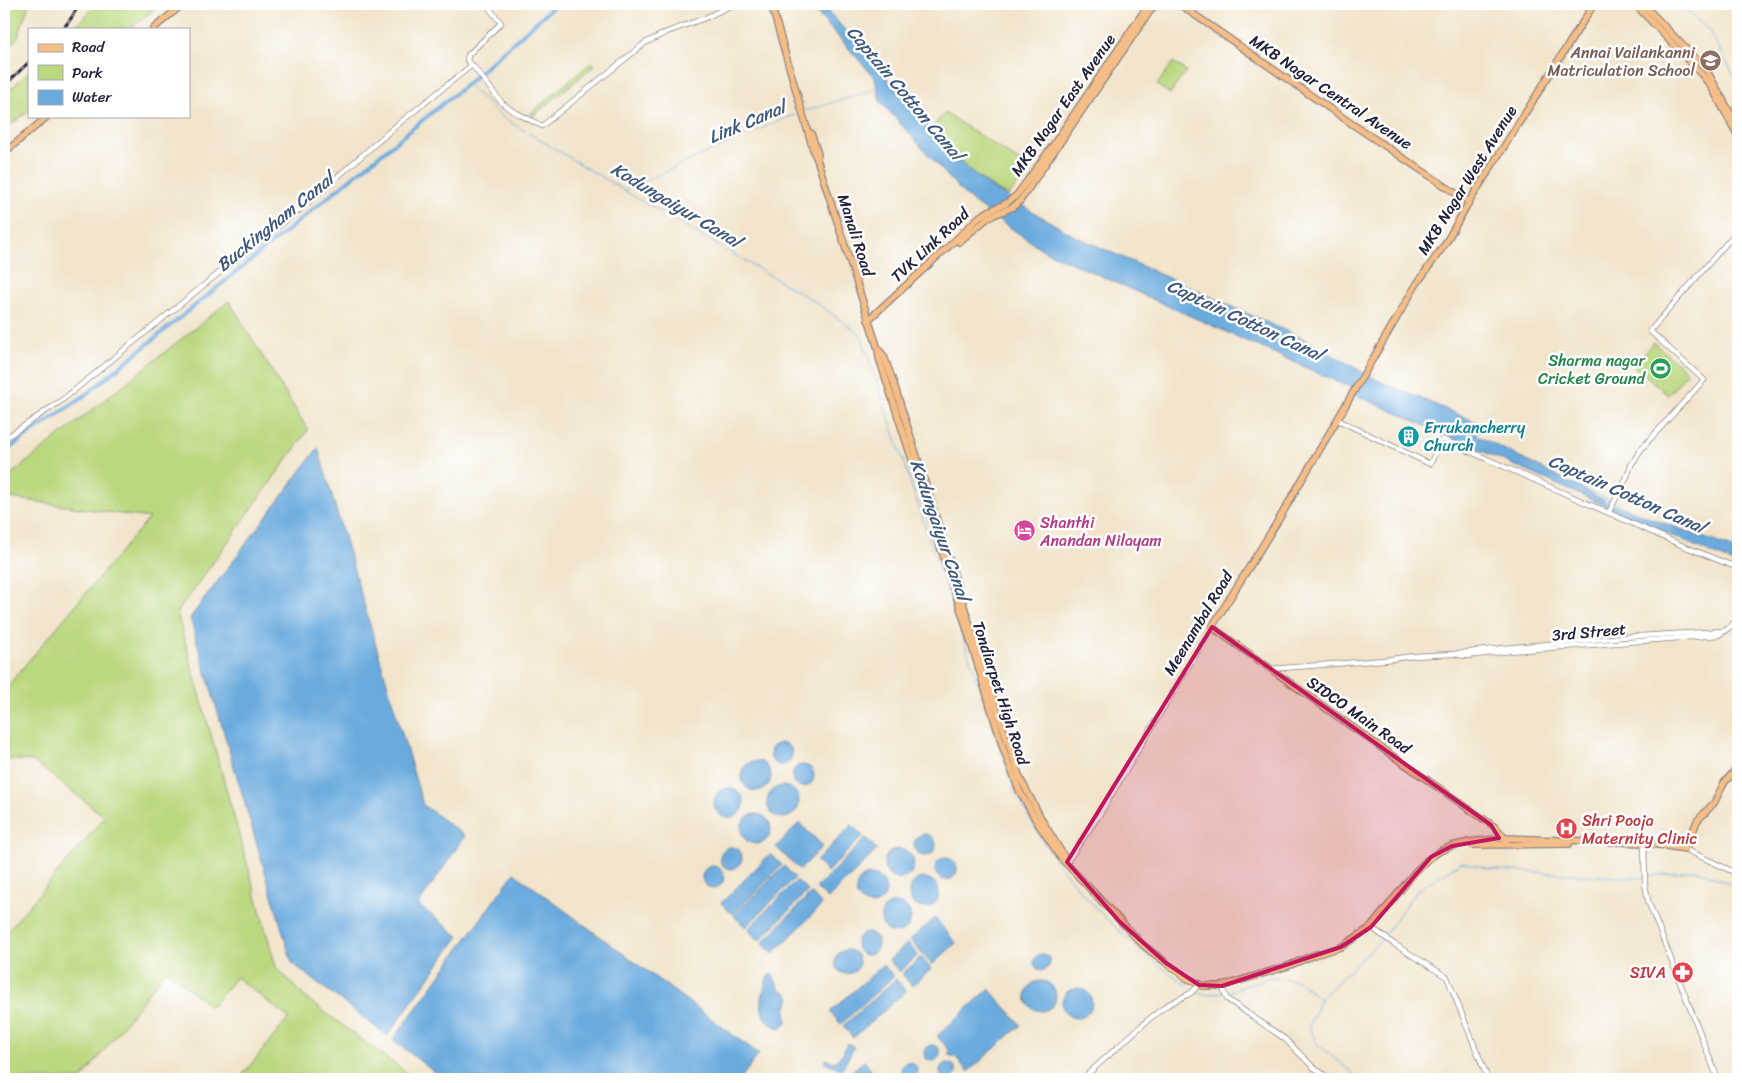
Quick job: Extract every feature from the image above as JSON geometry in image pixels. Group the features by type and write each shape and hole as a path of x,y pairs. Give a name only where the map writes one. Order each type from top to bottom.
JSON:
{"main road":[{"path":"154,28 183,4"},
{"name":"Manali Road","path":"771,4 814,153 818,159 868,320"},
{"name":"MKB Nagar East Avenue","path":"991,213 1016,196 1149,4"},
{"path":"991,213 1013,207 1020,200 1156,4"},
{"name":"MKB Nagar Central Avenue","path":"1179,4 1344,119 1469,202"},
{"name":"MKB Nagar West Avenue","path":"1352,396 1416,285 1445,244 1469,202 1594,4"},
{"path":"1635,4 1702,75 1713,90 1738,136"},
{"path":"1643,4 1707,71 1738,126"},
{"path":"4,152 46,118"},
{"name":"TVK Link Road","path":"868,320 979,217 991,213"},
{"name":"Tondiarpet High Road","path":"868,320 1003,748 1024,800 1057,853 1143,944 1196,988 1222,987 1341,947 1371,927 1415,872 1426,861 1446,848 1463,844 1504,841 1644,845 1687,850"},
{"name":"Meenambal Road","path":"1212,627 1352,396"},
{"name":"SIDCO Main Road","path":"1212,627 1491,826 1504,841"},
{"path":"1687,850 1698,821 1714,803 1724,783 1738,767"}],"street":[{"path":"486,4 501,23 468,55 467,60 505,106 542,126 638,47 667,32 705,18 734,4"},
{"path":"4,439 62,401 297,212 397,124 472,65"},
{"path":"1610,511 1631,465 1642,448 1704,380 1650,331 1738,230"},
{"path":"1338,420 1430,464 1442,439 1610,511 1681,545 1738,568"},
{"name":"3rd Street","path":"1270,669 1456,654 1495,648 1623,637 1723,631 1730,627 1738,618"},
{"name":"Meenambal Road","path":"1067,862 1100,814 1212,627"},
{"path":"1644,845 1645,883 1648,901 1718,1079"},
{"name":"Tondiarpet High Road","path":"1687,850 1738,874"},
{"path":"1371,927 1447,977 1488,1079"},
{"path":"1222,987 1225,996 1285,1038 1313,1067 1330,1079"},
{"path":"1082,1079 1148,1020 1167,1005 1196,988"}],"highlighted area":[{"path":"1212,627 1491,825 1499,838 1452,846 1431,857 1371,927 1341,947 1222,986 1199,985 1166,963 1120,922 1067,862"}],"green space":[{"path":"4,4 29,4 18,37 4,53"},
{"path":"97,4 161,4 131,28 73,28"},
{"path":"592,62 595,65 533,116 531,113"},
{"path":"1173,62 1186,71 1170,94 1157,85"},
{"path":"28,72 28,111 4,131 4,96"},
{"path":"945,113 1031,169 1008,196 976,175 957,158 931,129"},
{"path":"229,301 308,430 177,613 276,967 307,999 415,1079 239,1079 289,1018 236,977 211,1007 166,970 82,1079 4,1079 4,935 105,817 33,761 4,759 4,690 149,518 4,497 4,480"},
{"name":"Sharma nagar Cricket Ground","path":"1653,342 1688,372 1668,395 1634,366"}],"water":[{"path":"809,4 822,4 967,169 992,188 1073,235 1304,339 1379,381 1481,424 1476,435 1609,503 1738,550 1738,565 1354,394 1356,390 1045,251 975,204 961,191 880,101 875,78"},
{"path":"318,448 423,805 465,836 418,905 459,936 387,1036 292,963 190,618"},
{"path":"781,743 789,746 792,754 789,762 781,765 773,762 770,754 773,746"},
{"path":"756,761 767,765 771,776 767,787 756,791 745,787 741,776 745,765"},
{"path":"803,765 811,768 814,776 811,784 803,787 795,784 792,776 795,768"},
{"path":"783,786 794,791 799,802 794,813 783,818 772,813 767,802 772,791"},
{"path":"729,788 740,792 744,803 740,814 729,818 718,814 714,803 718,792"},
{"path":"756,814 767,818 771,829 767,840 756,844 745,840 741,829 745,818"},
{"path":"799,823 823,846 800,870 776,847"},
{"path":"852,825 863,836 827,872 816,861"},
{"path":"925,834 933,837 936,845 933,853 925,856 917,853 914,845 917,837"},
{"path":"866,838 877,850 828,899 816,888"},
{"path":"731,847 739,850 742,858 739,866 731,869 723,866 720,858 723,850"},
{"path":"899,849 910,853 914,864 910,875 899,879 888,875 884,864 888,853"},
{"path":"770,854 782,865 733,915 721,903"},
{"path":"946,858 954,861 957,869 954,877 946,880 938,877 935,869 938,861"},
{"path":"713,866 721,869 724,877 721,885 713,888 705,885 702,877 705,869"},
{"path":"784,866 795,878 746,927 734,916"},
{"path":"514,873 759,1054 740,1079 443,1079 393,1040"},
{"path":"871,875 882,879 886,890 882,901 871,905 860,901 856,890 860,879"},
{"path":"924,878 935,882 939,893 935,904 924,908 913,904 909,893 913,882"},
{"path":"797,880 808,891 759,941 748,929"},
{"path":"811,893 822,905 773,954 762,943"},
{"path":"896,903 907,907 911,918 907,929 896,933 885,929 881,918 885,907"},
{"path":"935,918 956,943 932,965 910,940"},
{"path":"867,933 875,936 878,944 875,952 867,955 859,952 856,944 859,936"},
{"path":"908,943 918,955 899,972 889,960"},
{"path":"847,950 855,954 859,962 855,970 847,974 839,970 835,962 839,954"},
{"path":"1042,954 1048,956 1050,962 1048,968 1042,970 1036,968 1034,962 1036,956"},
{"path":"921,957 931,969 912,986 902,974"},
{"path":"883,965 894,976 841,1024 830,1012"},
{"path":"772,974 780,990 786,992 790,997 786,1011 787,1022 781,1028 772,1025 763,1014 763,991 768,976"},
{"path":"896,979 906,991 853,1038 843,1026"},
{"path":"1041,981 1052,985 1056,996 1052,1007 1041,1011 1030,1007 1026,996 1030,985"},
{"path":"1077,988 1088,992 1092,1003 1088,1014 1077,1018 1066,1014 1062,1003 1066,992"},
{"path":"989,989 1021,1025 968,1072 955,1056 952,1058 948,1053 950,1051 937,1036"},
{"path":"847,1043 853,1046 853,1049 843,1068 841,1069 824,1062 826,1059 835,1062 843,1053"},
{"path":"932,1045 938,1047 940,1053 938,1059 932,1061 926,1059 924,1053 926,1047"},
{"path":"864,1061 871,1069 859,1079 844,1078"},
{"path":"909,1062 915,1064 917,1070 915,1076 909,1078 903,1076 901,1070 903,1064"},
{"path":"948,1063 954,1065 956,1071 954,1077 948,1079 942,1077 940,1071 942,1065"}],"waterway":[{"name":"Buckingham Canal","path":"4,452 84,396 467,84 556,4"},
{"path":"1680,4 1709,31 1723,55"},
{"path":"1726,60 1738,83"},
{"name":"Kodungaiyur Canal","path":"467,84 502,117 814,301 861,335 1015,793 1045,845 1081,892 1133,943 1192,989"},
{"name":"Link Canal","path":"805,111 878,89"},
{"name":"Link Canal","path":"624,190 785,118 801,113"},
{"name":"Captain Cotton Canal","path":"1571,483 1643,515"},
{"path":"1385,934 1417,890 1462,862 1496,870 1636,878 1698,870 1738,888"},
{"path":"1360,1079 1317,1044 1309,1027 1320,999 1383,938"},
{"name":"Kodungaiyur Canal","path":"1227,992 1271,977 1298,981 1320,999"},
{"name":"Kodungaiyur Canal","path":"1196,991 1203,995 1223,992"}],"railway":[{"path":"64,28 79,4"},
{"path":"4,86 28,63"}],"place":[{"name":"Annai Vailankanni Matriculation School","path":"1711,61"},
{"name":"Sharma nagar Cricket Ground","path":"1661,369"},
{"name":"Errukancherry Church","path":"1408,436"},
{"name":"Shanthi Anandan Nilayam","path":"1024,531"},
{"name":"Shri Pooja Maternity Clinic","path":"1566,829"},
{"name":"SIVA","path":"1682,972"}]}
